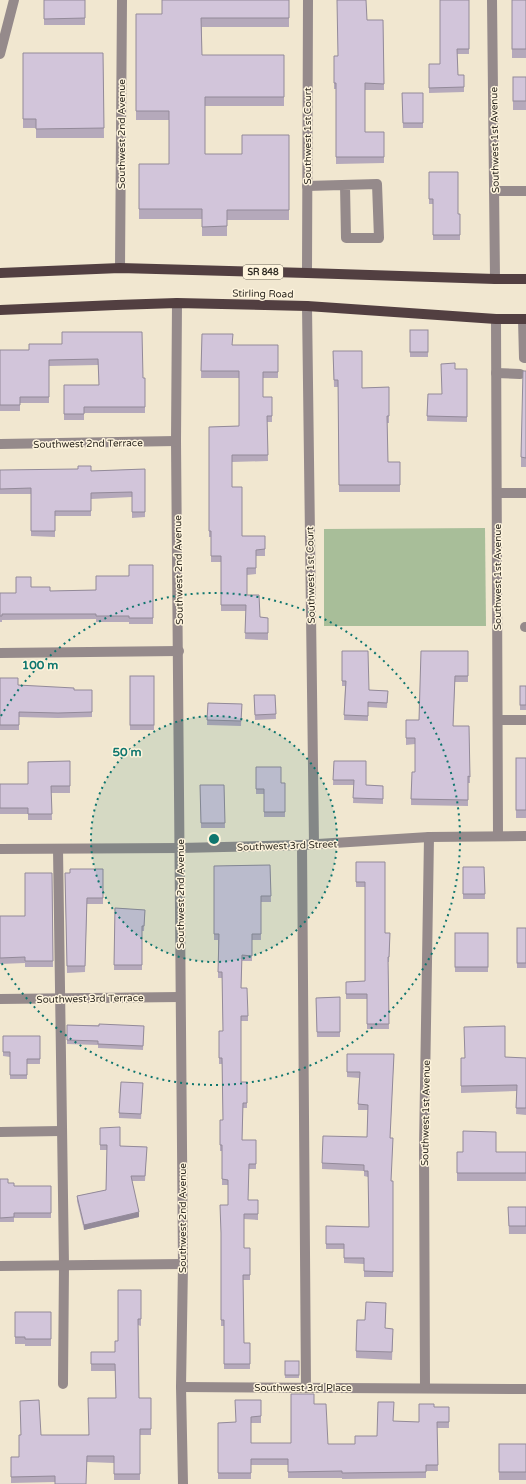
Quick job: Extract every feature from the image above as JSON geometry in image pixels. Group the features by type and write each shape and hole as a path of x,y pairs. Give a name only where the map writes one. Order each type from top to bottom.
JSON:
{"main road":[{"name":"SR 848","path":"0,273 120,268 526,279"},
{"name":"Stirling Road","path":"0,310 116,304 178,303 307,306 496,319 525,319"}],"street":[{"path":"0,54 14,0"},
{"name":"Southwest 2nd Avenue","path":"120,268 122,0"},
{"name":"Southwest 1st Court","path":"307,273 308,0"},
{"name":"Southwest 1st Avenue","path":"492,0 495,279"},
{"path":"307,186 377,184 379,238 346,238 345,185"},
{"path":"494,191 526,191"},
{"name":"Southwest 2nd Avenue","path":"178,303 176,442 179,651 180,997 183,1264 181,1387 183,1484"},
{"name":"Southwest 1st Court","path":"307,306 314,844"},
{"name":"Southwest 1st Avenue","path":"496,319 498,836"},
{"path":"525,319 524,358 526,358"},
{"path":"496,373 520,374"},
{"name":"Southwest 2nd Terrace","path":"0,444 176,442"},
{"path":"497,493 526,493"},
{"path":"0,653 179,651"},
{"path":"498,720 526,720"},
{"name":"Southwest 3rd Street","path":"0,850 302,845 429,837 526,836"},
{"name":"Southwest 1st Avenue","path":"426,1388 424,1148 429,837"},
{"path":"302,845 306,1388"},
{"path":"58,849 64,1265 63,1384"},
{"name":"Southwest 3rd Terrace","path":"0,999 180,997"},
{"path":"0,1132 61,1131"},
{"path":"0,1266 183,1264"},
{"name":"Southwest 3rd Place","path":"181,1387 526,1389"}],"green space":[{"path":"485,528 486,626 324,626 324,529"}],"building":[{"path":"44,0 85,0 85,18 44,19"},
{"path":"162,0 289,0 289,18 201,18 202,55 284,55 284,97 205,97 205,154 242,154 242,135 289,135 289,210 227,210 227,226 202,227 202,209 139,209 139,164 169,164 169,111 136,111 136,14 162,14"},
{"path":"337,0 366,0 367,20 383,20 384,84 365,83 365,132 384,132 384,157 336,157 336,83 334,83 334,56 338,56"},
{"path":"440,0 469,0 469,49 457,49 458,75 464,75 464,87 429,88 429,64 440,64"},
{"path":"512,0 526,0 526,49 512,49"},
{"path":"23,53 103,53 104,128 36,129 36,119 23,119"},
{"path":"513,77 526,77 526,101 513,101"},
{"path":"402,93 423,93 423,123 403,123"},
{"path":"429,172 458,172 458,214 460,214 460,235 433,235 433,199 429,199"},
{"path":"410,330 428,330 428,352 410,352"},
{"path":"62,332 142,332 145,407 84,407 84,414 64,414 64,385 99,385 98,359 49,360 49,397 20,397 20,405 0,405 0,350 29,350 29,344 62,344"},
{"path":"202,334 233,334 232,345 278,345 278,372 263,372 263,397 272,397 272,416 267,416 268,455 232,455 232,487 242,487 242,536 265,536 265,549 256,550 256,568 247,568 247,595 259,595 260,617 268,618 268,633 245,633 246,605 221,605 221,556 211,556 211,531 209,531 209,427 239,426 239,371 201,371"},
{"path":"333,351 362,351 362,388 389,387 389,416 387,416 388,462 400,462 400,485 339,485 338,380 334,380"},
{"path":"455,363 455,369 467,369 467,417 427,416 428,394 442,394 441,364"},
{"path":"523,371 526,371 526,458 521,457"},
{"path":"78,466 91,466 91,471 145,469 145,512 132,512 132,492 91,493 91,511 55,511 55,531 31,531 31,488 0,489 0,470 78,469"},
{"path":"129,565 153,565 153,618 96,616 96,614 2,614 2,616 0,616 0,593 16,593 16,577 31,577 31,587 50,587 50,591 96,590 96,576 129,576"},
{"path":"342,651 368,651 369,690 388,691 387,703 368,702 368,716 344,715 346,681 342,681"},
{"path":"421,651 468,651 468,676 455,676 453,726 469,726 470,777 468,776 468,800 411,799 412,772 415,772 415,738 406,738 406,720 419,720"},
{"path":"130,676 154,676 154,725 130,725"},
{"path":"0,678 18,678 18,685 74,688 74,690 92,690 92,712 19,712 19,725 0,725"},
{"path":"520,686 526,686 526,705 520,705"},
{"path":"254,695 275,695 276,714 255,715"},
{"path":"208,703 242,704 241,721 207,720"},
{"path":"516,758 526,758 526,810 516,810"},
{"path":"70,761 70,786 51,786 52,814 28,814 28,808 0,808 0,784 28,784 28,762"},
{"path":"334,761 366,761 366,785 383,786 383,799 353,798 354,780 333,780"},
{"path":"256,767 281,767 281,783 285,783 285,812 264,812 264,789 256,789"},
{"path":"200,785 224,785 225,823 201,823"},
{"path":"356,862 385,862 385,933 390,933 388,957 389,1024 367,1024 367,994 346,994 346,982 365,981 365,882 356,882"},
{"path":"270,865 271,896 261,896 261,934 252,934 252,956 242,955 241,988 247,988 248,1016 241,1016 241,1082 247,1082 247,1103 243,1103 242,1140 256,1140 256,1164 249,1164 248,1200 258,1200 258,1214 244,1214 244,1248 250,1248 250,1275 243,1275 244,1343 250,1343 250,1364 224,1364 224,1320 221,1320 220,1205 228,1205 228,1180 222,1179 222,1145 220,1145 220,1120 223,1120 222,1058 219,1058 219,1031 223,1031 222,972 218,972 219,934 214,934 214,866"},
{"path":"463,867 484,867 485,894 463,894"},
{"path":"70,869 103,869 103,898 87,898 85,966 67,966 65,873 70,873"},
{"path":"25,873 52,873 53,961 25,961 25,957 0,958 0,916 25,916"},
{"path":"115,908 145,910 144,926 142,926 142,965 114,965"},
{"path":"517,928 526,928 526,963 517,963"},
{"path":"455,933 488,933 488,967 455,967"},
{"path":"340,997 340,1032 317,1032 316,998"},
{"path":"99,1024 144,1026 143,1046 98,1044 98,1041 67,1040 67,1025 99,1026"},
{"path":"505,1026 505,1057 526,1058 526,1108 516,1108 517,1085 461,1086 461,1058 465,1058 464,1027"},
{"path":"3,1036 40,1036 40,1059 27,1059 27,1075 10,1075 10,1052 3,1052"},
{"path":"347,1054 394,1054 390,1138 393,1138 391,1181 393,1181 393,1272 364,1271 364,1258 344,1258 344,1244 326,1244 326,1226 369,1227 368,1171 364,1171 364,1165 322,1163 323,1136 367,1137 368,1105 358,1104 360,1072 347,1072"},
{"path":"121,1082 143,1083 141,1114 119,1113"},
{"path":"120,1127 120,1146 147,1147 145,1176 131,1176 139,1212 84,1225 77,1196 106,1190 107,1145 100,1145 100,1128"},
{"path":"463,1131 496,1132 496,1152 526,1152 526,1173 457,1173 457,1152 463,1152"},
{"path":"0,1179 8,1179 8,1183 14,1183 14,1186 51,1186 51,1213 14,1213 14,1217 0,1218"},
{"path":"508,1207 526,1207 526,1226 509,1226"},
{"path":"118,1290 141,1290 141,1319 138,1319 139,1398 151,1398 151,1429 140,1429 140,1474 114,1474 114,1456 87,1456 86,1484 55,1484 55,1476 11,1477 11,1457 19,1457 19,1435 21,1435 20,1401 39,1400 41,1435 89,1435 88,1398 116,1398 115,1364 91,1364 91,1352 115,1352 115,1341 118,1341"},
{"path":"366,1302 386,1303 385,1328 393,1329 392,1352 356,1351 357,1320 365,1320"},
{"path":"15,1312 51,1312 51,1339 25,1339 25,1337 15,1337"},
{"path":"285,1361 299,1361 299,1375 285,1375"},
{"path":"291,1394 314,1394 314,1404 326,1404 328,1444 355,1444 355,1436 377,1436 378,1402 394,1402 393,1421 419,1422 419,1404 434,1404 434,1407 449,1407 449,1422 437,1422 438,1465 426,1465 426,1472 288,1472 288,1459 251,1459 251,1473 218,1473 218,1423 236,1422 235,1400 261,1400 261,1416 251,1417 251,1443 291,1443"},
{"path":"499,1444 526,1444 526,1472 499,1472"}]}
